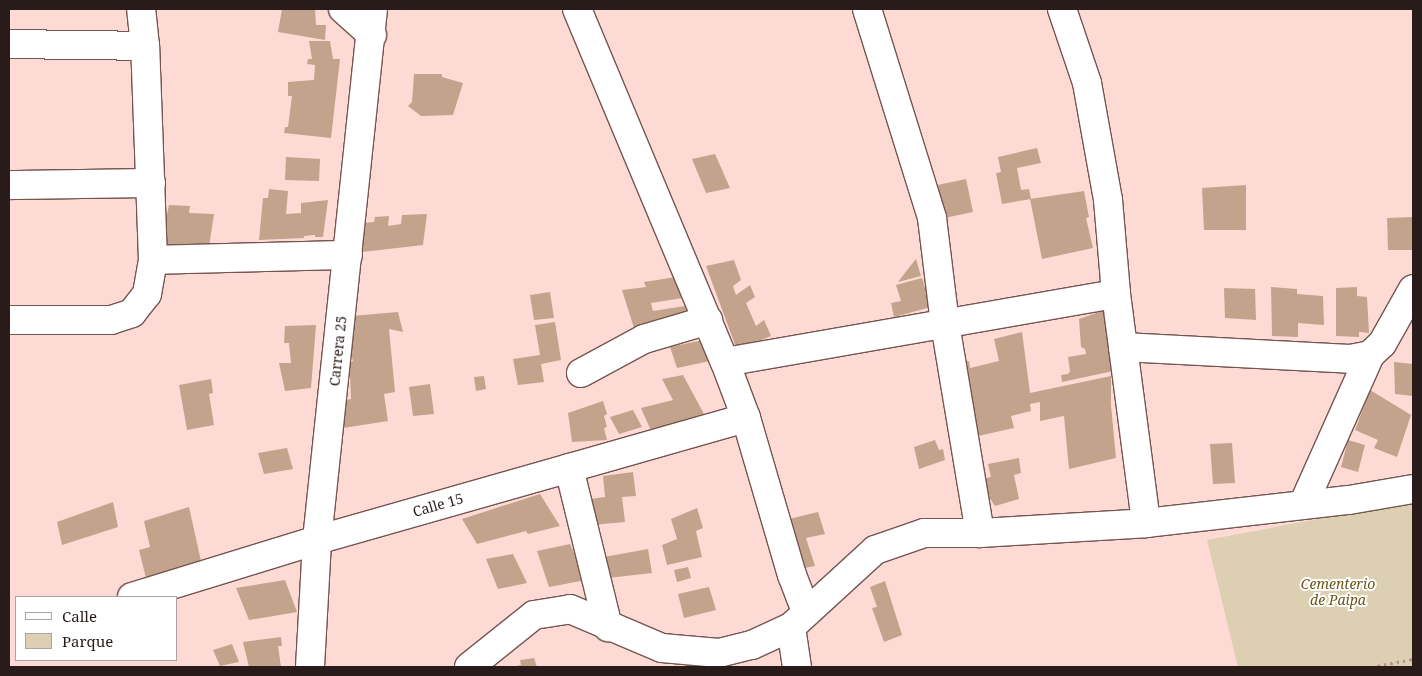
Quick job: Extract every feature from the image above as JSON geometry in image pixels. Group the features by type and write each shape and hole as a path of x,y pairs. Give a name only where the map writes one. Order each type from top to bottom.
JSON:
{"street":[{"path":"9,320 110,320 132,313 147,294 153,260 151,183 146,118 145,46 141,9"},
{"path":"343,9 372,22"},
{"path":"577,9 708,320 746,418 792,575 799,620 796,667"},
{"path":"867,9 932,218 945,324 980,533"},
{"path":"1062,9 1087,83 1108,200 1116,294 1146,523"},
{"name":"Carrera 25","path":"310,667 317,540 372,22"},
{"path":"9,44 145,46"},
{"path":"9,185 151,183"},
{"path":"153,260 348,255"},
{"path":"1304,505 1370,355 1382,344 1413,289"},
{"path":"725,362 1116,294"},
{"path":"582,373 644,339 708,320"},
{"path":"1123,347 1350,359 1370,355"},
{"name":"Calle 15","path":"135,596 317,540 746,418"},
{"path":"569,468 608,627"},
{"path":"469,667 534,615 570,609 608,627 662,648 719,653 752,645 799,620 875,550 924,533 980,533 1146,523 1304,505 1413,489"}],"path":[{"path":"1371,667 1413,659"}],"green space":[{"name":"Cementerio de Paipa","path":"1413,501 1413,667 1238,667 1207,540"}],"building":[{"path":"282,9 315,9 316,25 326,25 325,40 278,32"},
{"path":"309,41 330,41 333,59 340,59 331,138 284,133 285,127 288,127 292,96 288,96 288,82 314,80 315,65 307,64 308,59 312,59"},
{"path":"414,74 442,74 442,77 463,83 453,115 421,116 408,106 412,102"},
{"path":"1037,148 1041,163 1017,168 1021,190 1029,189 1031,199 1002,204 996,173 1001,172 998,157"},
{"path":"715,154 730,188 706,193 692,159"},
{"path":"286,157 320,159 319,181 285,180"},
{"path":"966,179 973,212 940,219 933,186"},
{"path":"1246,185 1246,230 1204,230 1202,188"},
{"path":"269,189 288,191 286,214 301,213 301,203 328,200 323,237 315,237 315,235 304,236 304,238 259,240 263,198 268,198"},
{"path":"1084,191 1089,217 1086,218 1093,248 1042,259 1030,199"},
{"path":"169,205 190,206 189,213 214,214 209,247 161,244"},
{"path":"427,214 423,245 362,252 364,223 374,222 375,217 389,216 388,226 401,224 402,215"},
{"path":"1413,217 1413,250 1388,250 1387,218"},
{"path":"916,259 921,276 898,282 908,269"},
{"path":"734,260 741,280 733,286 736,295 750,285 755,297 746,303 756,326 764,320 771,336 737,350 706,266"},
{"path":"676,277 683,298 651,303 653,311 685,306 688,318 634,328 622,290 646,287 644,282"},
{"path":"922,278 931,307 894,317 891,303 901,301 896,285"},
{"path":"1271,287 1297,289 1297,294 1323,296 1324,325 1298,323 1298,337 1272,336"},
{"path":"1357,287 1357,296 1367,297 1369,333 1359,332 1359,337 1336,336 1336,288"},
{"path":"1224,288 1255,289 1256,320 1225,318"},
{"path":"550,292 554,318 534,320 530,295"},
{"path":"1105,310 1118,370 1062,382 1061,375 1068,374 1070,371 1068,357 1086,354 1085,349 1081,347 1079,319"},
{"path":"398,312 403,332 389,329 395,392 384,394 388,421 343,428 339,401 351,399 350,375 348,375 345,363 353,361 349,347 351,316"},
{"path":"555,322 561,360 541,364 544,382 518,385 513,359 540,355 535,325"},
{"path":"316,325 311,388 285,391 279,363 291,363 289,343 284,343 285,326"},
{"path":"1022,332 1030,393 1111,376 1111,405 1116,458 1069,469 1064,416 1040,421 1040,402 1030,404 1031,411 1011,416 1014,428 978,436 960,362 969,361 970,368 999,361 994,339"},
{"path":"703,340 710,361 677,368 670,347"},
{"path":"1394,362 1413,364 1413,396 1395,394"},
{"path":"683,375 704,414 652,433 641,408 673,400 662,379"},
{"path":"484,376 486,389 476,391 474,377"},
{"path":"211,379 213,393 209,394 214,425 187,430 179,385"},
{"path":"430,384 434,414 413,416 409,387"},
{"path":"1370,390 1411,415 1397,457 1374,448 1378,440 1355,430"},
{"path":"603,401 607,414 604,416 607,427 604,428 607,440 572,442 568,413"},
{"path":"633,410 642,427 619,434 610,417"},
{"path":"935,440 939,450 943,449 945,460 919,469 914,447"},
{"path":"1348,440 1365,445 1358,472 1341,467"},
{"path":"1232,443 1235,483 1213,484 1210,444"},
{"path":"287,448 293,469 264,474 258,453"},
{"path":"1019,458 1021,473 1014,475 1019,499 995,506 982,487 981,479 991,477 988,464"},
{"path":"633,472 636,496 622,497 625,522 592,525 590,499 605,497 603,476"},
{"path":"540,494 560,526 528,534 526,531 477,544 462,519"},
{"path":"113,502 118,527 62,545 57,522"},
{"path":"189,507 201,561 146,578 139,550 150,547 144,521"},
{"path":"697,508 703,528 696,531 702,557 667,565 662,545 677,539 671,519"},
{"path":"818,512 825,534 806,538 815,566 799,569 785,520"},
{"path":"570,544 586,580 549,587 537,551"},
{"path":"648,549 652,573 608,578 604,557"},
{"path":"513,554 527,583 498,589 486,559"},
{"path":"688,567 691,578 677,582 674,570"},
{"path":"285,580 297,612 249,620 236,588"},
{"path":"885,581 902,635 884,642 872,608 877,607 870,587"},
{"path":"709,587 716,610 684,618 678,594"},
{"path":"281,637 282,646 278,646 281,667 249,667 243,642"},
{"path":"232,644 239,662 220,666 213,650"},
{"path":"534,658 537,667 512,667 521,665 520,660"}]}
